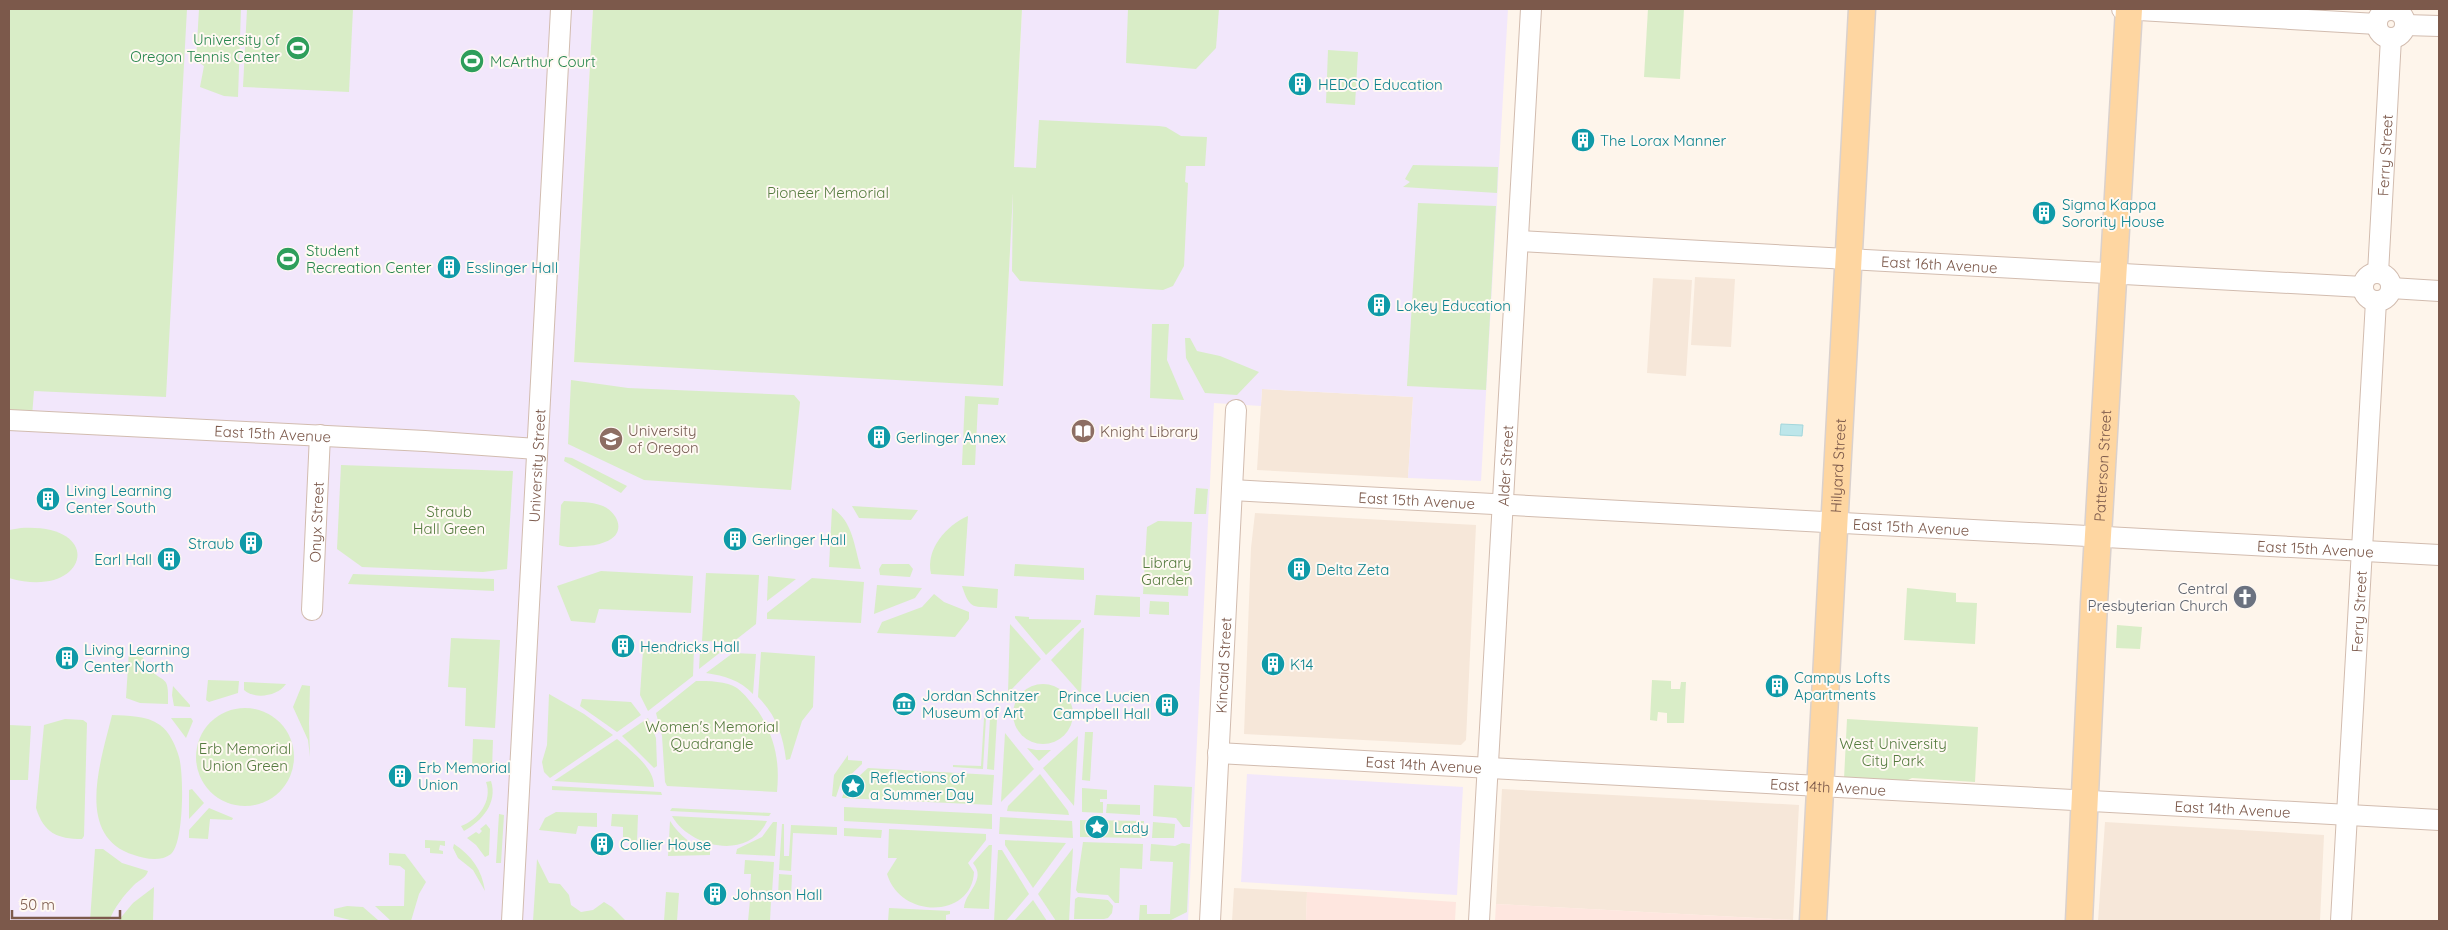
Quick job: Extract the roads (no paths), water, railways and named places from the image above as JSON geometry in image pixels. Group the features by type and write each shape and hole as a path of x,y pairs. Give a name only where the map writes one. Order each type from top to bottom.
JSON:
{"main road":[{"name":"Hilyard Street","path":"1813,921 1862,9"},
{"name":"Patterson Street","path":"2079,921 2098,539 2129,9"}],"street":[{"name":"University Street","path":"512,921 561,9"},
{"name":"Alder Street","path":"1479,921 1531,9"},
{"path":"2122,9 2377,24"},
{"path":"2396,15 2401,35 2391,38 2381,34 2377,24 2382,14 2396,15 2439,26"},
{"name":"Ferry Street","path":"2378,273 2391,38"},
{"name":"East 16th Avenue","path":"1518,241 2362,287"},
{"path":"2384,295 2386,276 2378,273 2366,278 2362,287 2365,295 2384,295 2439,291"},
{"name":"Ferry Street","path":"2341,921 2363,552 2384,295"},
{"name":"Kincaid Street","path":"1210,921 1236,410"},
{"name":"East 15th Avenue","path":"9,420 320,435 537,449"},
{"name":"Onyx Street","path":"312,610 320,435"},
{"name":"East 15th Avenue","path":"1232,490 2098,539 2439,556"},
{"name":"East 14th Avenue","path":"1218,753 2439,820"}],"water":[{"path":"1781,424 1803,425 1802,436 1780,435"}],"place":[{"name":"University of Oregon Tennis Center","path":"298,48"},
{"name":"McArthur Court","path":"472,61"},
{"name":"HEDCO Education","path":"1300,84"},
{"name":"The Lorax Manner","path":"1583,140"},
{"name":"Sigma Kappa Sorority House","path":"2044,213"},
{"name":"Student Recreation Center","path":"288,259"},
{"name":"Esslinger Hall","path":"449,267"},
{"name":"Lokey Education","path":"1379,305"},
{"name":"Knight Library","path":"1083,431"},
{"name":"Gerlinger Annex","path":"879,437"},
{"name":"University of Oregon","path":"611,439"},
{"name":"Living Learning Center South","path":"48,499"},
{"name":"Gerlinger Hall","path":"735,539"},
{"name":"Straub","path":"251,543"},
{"name":"Earl Hall","path":"169,559"},
{"name":"Delta Zeta","path":"1299,569"},
{"name":"Central Presbyterian Church","path":"2245,597"},
{"name":"Hendricks Hall","path":"623,646"},
{"name":"Living Learning Center North","path":"67,658"},
{"name":"K14","path":"1273,664"},
{"name":"Campus Lofts Apartments","path":"1777,686"},
{"name":"Jordan Schnitzer Museum of Art","path":"904,704"},
{"name":"Prince Lucien Campbell Hall","path":"1167,705"},
{"name":"Erb Memorial Union","path":"400,776"},
{"name":"Reflections of a Summer Day","path":"853,786"},
{"name":"Lady","path":"1097,827"},
{"name":"Collier House","path":"602,844"},
{"name":"Johnson Hall","path":"715,894"}],"park label":[{"name":"Pioneer Memorial","path":"828,192"},
{"name":"Straub Hall Green","path":"449,520"},
{"name":"Library Garden","path":"1167,570"},
{"name":"Women's Memorial Quadrangle","path":"712,734"},
{"name":"West University City Park","path":"1893,752"},
{"name":"Erb Memorial Union Green","path":"245,756"}]}
